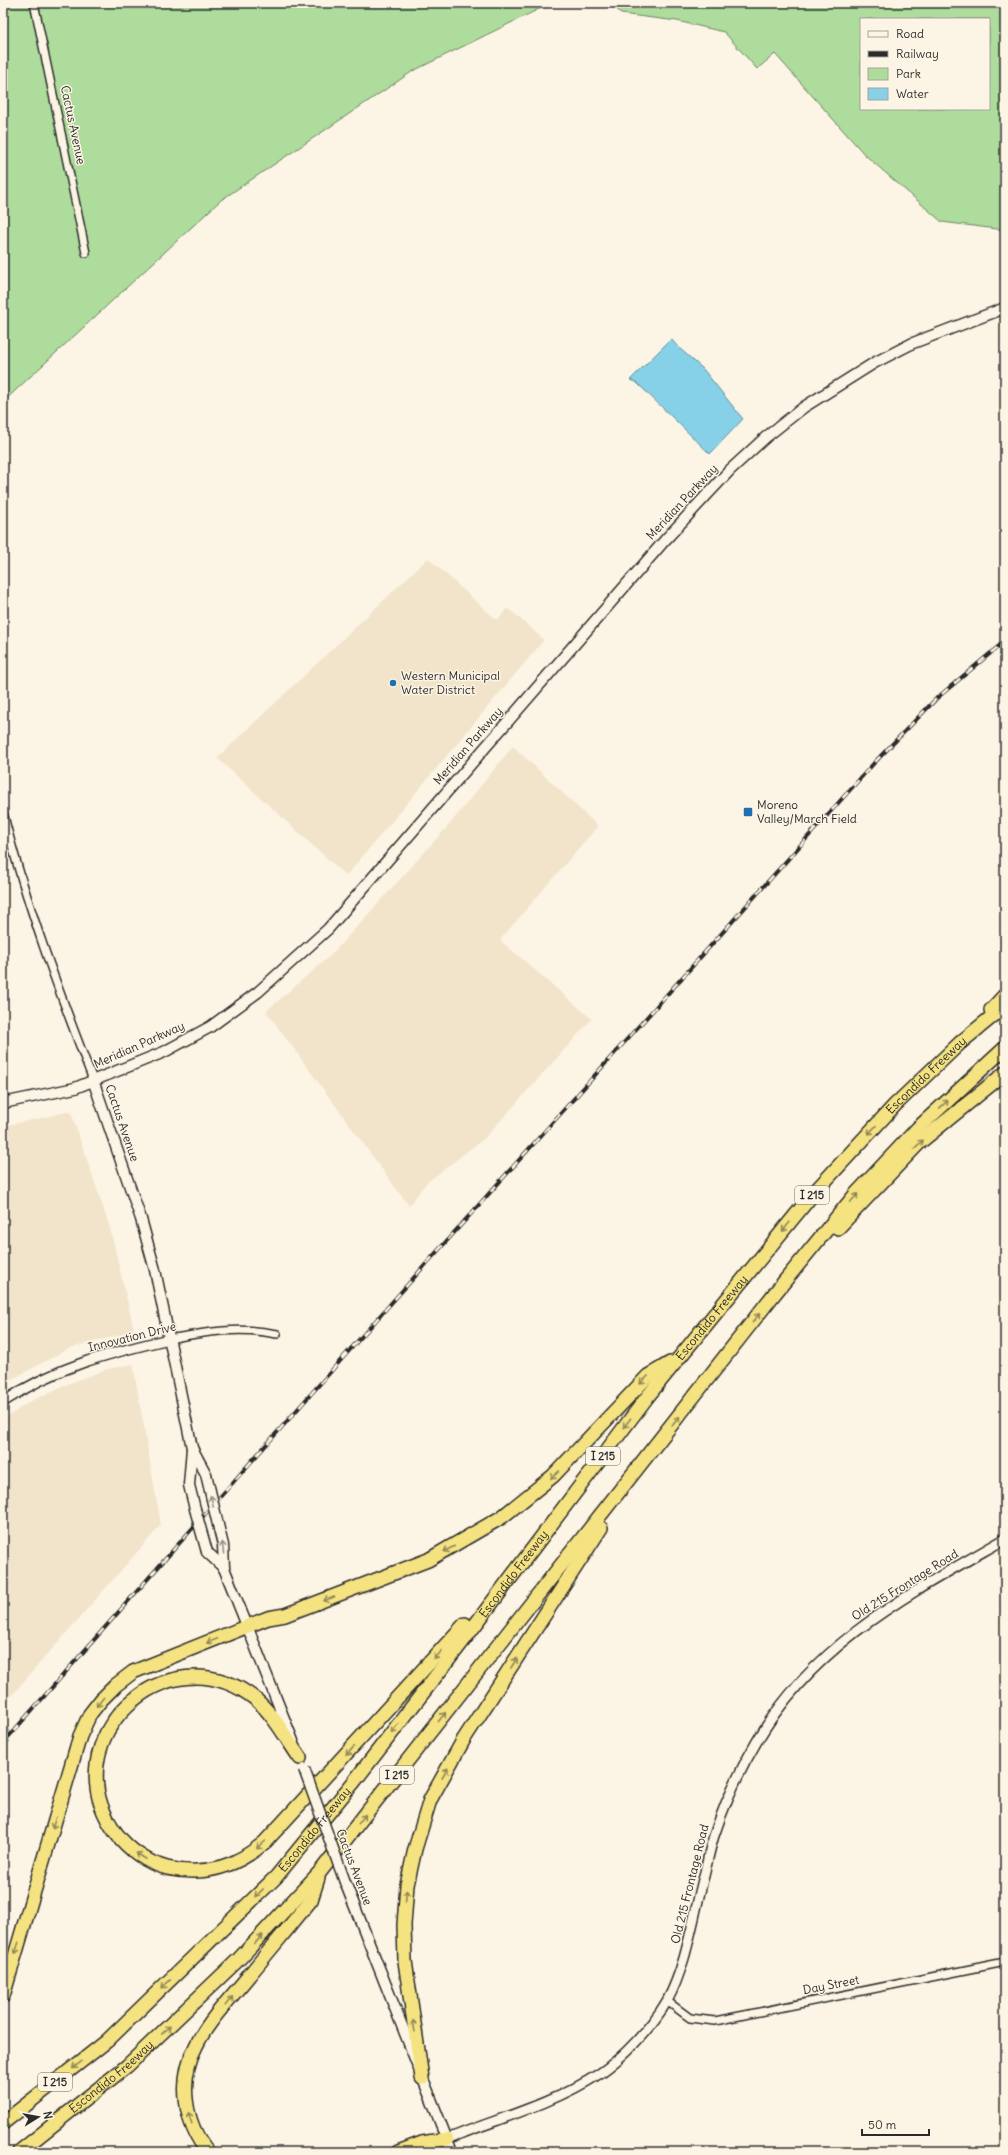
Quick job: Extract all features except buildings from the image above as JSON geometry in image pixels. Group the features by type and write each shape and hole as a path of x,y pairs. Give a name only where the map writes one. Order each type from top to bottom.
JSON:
{"highway":[{"path":"960,1043 1005,995"},
{"name":"Escondido Freeway","path":"3,2124 107,2041 276,1877 353,1783 677,1359 812,1195 895,1105 960,1043 1005,1006"},
{"name":"Escondido Freeway","path":"19,2152 127,2066 239,1959 320,1872 775,1293 856,1195 918,1128 1005,1048"},
{"path":"775,1293 919,1143 1005,1073"},
{"path":"3,1996 80,1736 90,1714 116,1685 133,1672 268,1618 285,1615 406,1570 482,1531 502,1518 553,1476 648,1376 677,1359"},
{"path":"422,2078 405,1961 404,1925 408,1885 414,1849 430,1800 464,1739 643,1462"},
{"path":"302,1763 274,1721 254,1698 231,1685 202,1678 165,1682 142,1694 128,1704 116,1716 108,1729 98,1757 96,1773 99,1793 105,1812 121,1839 130,1848 151,1862 180,1871 196,1872 226,1867 240,1861 265,1842 409,1687 529,1553"},
{"path":"208,2152 194,2129 186,2096 187,2072 195,2047 211,2023 311,1900 320,1872"},
{"path":"398,2152 422,2143 447,2139"},
{"path":"419,2152 447,2139"}],"main road":[{"name":"Meridian Parkway","path":"3,1103 76,1088 164,1052 210,1027 258,992 300,956 333,923 664,540 730,470 766,437 804,407 874,363 913,343 1005,308"},
{"name":"Cactus Avenue","path":"93,1080 141,1219 156,1270 192,1448 190,1485 197,1519 207,1552 224,1568"},
{"name":"Cactus Avenue","path":"192,1448 206,1474 224,1546 224,1568 302,1763 345,1882 452,2152"}],"street":[{"name":"Cactus Avenue","path":"34,3 86,253"},
{"name":"Cactus Avenue","path":"3,812 36,925 61,998 93,1080"},
{"name":"Innovation Drive","path":"3,1402 25,1388 52,1374 98,1356 169,1339 221,1330 244,1329 277,1334"},
{"name":"Old 215 Frontage Road","path":"447,2139 557,2096 600,2073 622,2055 642,2034 667,2001 684,1958 715,1831 736,1781 756,1742 779,1709 801,1681 831,1651 863,1624 925,1584 1005,1539"},
{"name":"Day Street","path":"667,2001 690,2018 714,2021 1005,1962"}],"shaded area":[{"path":"428,558 497,620 508,608 544,640 346,876 217,758"},
{"path":"513,746 598,826 500,940 592,1019 485,1138 426,1183 409,1206 266,1011 330,956 449,825"},
{"path":"68,1111 71,1112 110,1228 134,1329 131,1332 70,1348 3,1384 3,1126"},
{"path":"133,1364 161,1525 3,1705 3,1420 29,1402 65,1385 107,1369"}],"green space":[{"path":"3,3 557,3 539,9 413,71 221,200 3,402"},
{"path":"612,3 1005,3 1005,230 942,222 865,155 775,54 757,69 724,32 677,21 621,14"}],"water":[{"path":"671,339 703,369 743,419 710,454 636,382 630,380"}],"railway":[{"path":"3,1743 393,1301 874,763 937,698 1005,641"}],"place":[{"name":"Western Municipal Water District","path":"393,683"},
{"name":"Moreno Valley/March Field","path":"748,812"}]}
